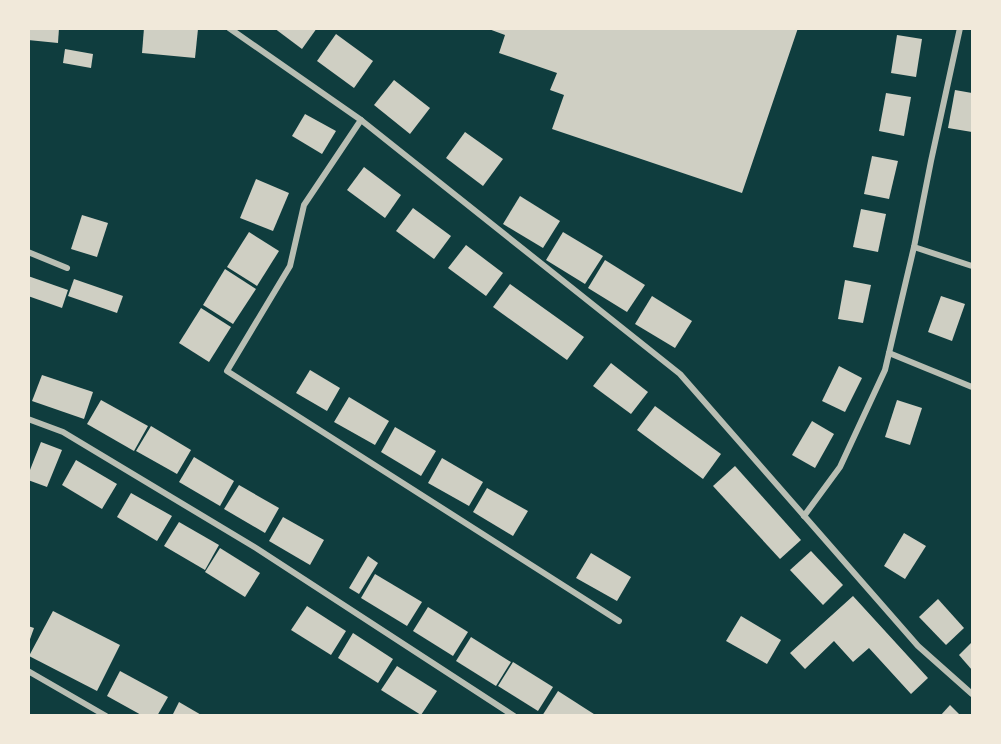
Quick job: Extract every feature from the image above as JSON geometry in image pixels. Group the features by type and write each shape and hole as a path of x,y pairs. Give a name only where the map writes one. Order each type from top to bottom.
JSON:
{"street":[{"path":"230,28 362,120 680,374 918,646 972,694"},
{"path":"804,516 840,467 885,370 914,247 960,28"},
{"path":"362,120 304,205 290,266 227,371 619,621"},
{"path":"914,247 972,266"},
{"path":"28,252 68,268"},
{"path":"889,353 972,387"},
{"path":"28,419 63,432 256,548 514,716"},
{"path":"28,671 106,716"}],"building":[{"path":"28,28 59,28 58,43 28,40"},
{"path":"144,28 198,29 195,58 142,53"},
{"path":"274,28 317,28 302,49"},
{"path":"486,28 798,28 742,193 552,129 564,95 550,90 557,73 499,53 505,35"},
{"path":"336,34 373,61 354,88 317,61"},
{"path":"897,35 922,39 916,77 891,73"},
{"path":"65,49 93,54 91,68 63,63"},
{"path":"394,80 430,108 410,134 374,105"},
{"path":"955,90 972,93 972,132 948,128"},
{"path":"886,93 911,97 904,136 879,131"},
{"path":"305,114 336,131 322,154 292,136"},
{"path":"465,132 503,159 483,186 446,158"},
{"path":"872,156 898,161 889,199 864,194"},
{"path":"364,167 401,195 385,218 347,190"},
{"path":"256,179 289,193 273,231 240,218"},
{"path":"520,196 560,221 543,248 503,224"},
{"path":"413,208 451,236 434,259 396,231"},
{"path":"861,209 886,214 878,252 853,247"},
{"path":"82,215 108,223 97,257 71,249"},
{"path":"249,232 279,251 257,286 227,267"},
{"path":"563,232 603,256 585,284 546,260"},
{"path":"466,245 503,273 486,296 448,268"},
{"path":"605,260 645,285 627,312 588,288"},
{"path":"225,269 256,289 233,324 203,305"},
{"path":"28,276 68,290 62,308 28,296"},
{"path":"74,279 123,296 117,313 68,296"},
{"path":"845,280 871,285 863,323 838,319"},
{"path":"510,284 584,337 567,360 493,307"},
{"path":"652,296 692,321 675,348 635,324"},
{"path":"941,296 965,304 952,341 928,332"},
{"path":"201,308 231,327 209,362 179,343"},
{"path":"611,363 648,392 631,414 593,386"},
{"path":"839,366 862,378 845,412 822,401"},
{"path":"310,370 340,388 327,411 296,393"},
{"path":"42,375 93,392 84,419 32,401"},
{"path":"349,397 389,421 375,445 334,422"},
{"path":"101,400 148,426 134,451 87,424"},
{"path":"897,400 922,408 910,445 885,437"},
{"path":"655,406 721,454 703,479 637,430"},
{"path":"812,421 834,434 815,468 792,455"},
{"path":"151,426 191,450 177,474 136,451"},
{"path":"395,427 436,451 421,476 381,452"},
{"path":"41,442 62,450 47,487 28,480"},
{"path":"194,457 234,481 220,506 179,482"},
{"path":"442,458 483,482 469,506 428,483"},
{"path":"76,460 117,484 102,509 62,485"},
{"path":"735,466 801,540 780,559 713,486"},
{"path":"239,485 279,508 265,533 224,509"},
{"path":"487,488 528,511 513,536 473,512"},
{"path":"131,493 172,516 157,541 117,517"},
{"path":"283,517 324,540 310,565 269,541"},
{"path":"179,522 219,545 205,570 164,546"},
{"path":"904,533 926,546 905,579 884,566"},
{"path":"220,548 260,573 245,597 205,572"},
{"path":"811,551 843,585 823,605 790,570"},
{"path":"591,553 631,577 617,601 576,578"},
{"path":"368,556 378,563 359,594 349,588"},
{"path":"375,574 422,602 407,626 361,598"},
{"path":"853,596 928,678 911,694 869,648 853,662 834,641 805,669 790,653"},
{"path":"938,599 964,628 946,645 919,617"},
{"path":"307,606 346,631 331,655 291,630"},
{"path":"428,607 468,632 453,656 413,631"},
{"path":"53,611 120,645 97,691 29,656"},
{"path":"741,616 781,640 767,664 726,641"},
{"path":"28,626 34,628 29,642 28,642"},
{"path":"353,633 393,659 378,683 338,658"},
{"path":"471,637 511,662 496,686 456,661"},
{"path":"972,642 972,670 959,655"},
{"path":"513,662 553,687 538,711 498,686"},
{"path":"397,666 437,691 421,715 381,690"},
{"path":"120,671 168,697 157,716 143,716 107,696"},
{"path":"558,691 597,716 542,716"},
{"path":"179,702 203,716 172,716"},
{"path":"950,705 961,716 940,716"}]}
